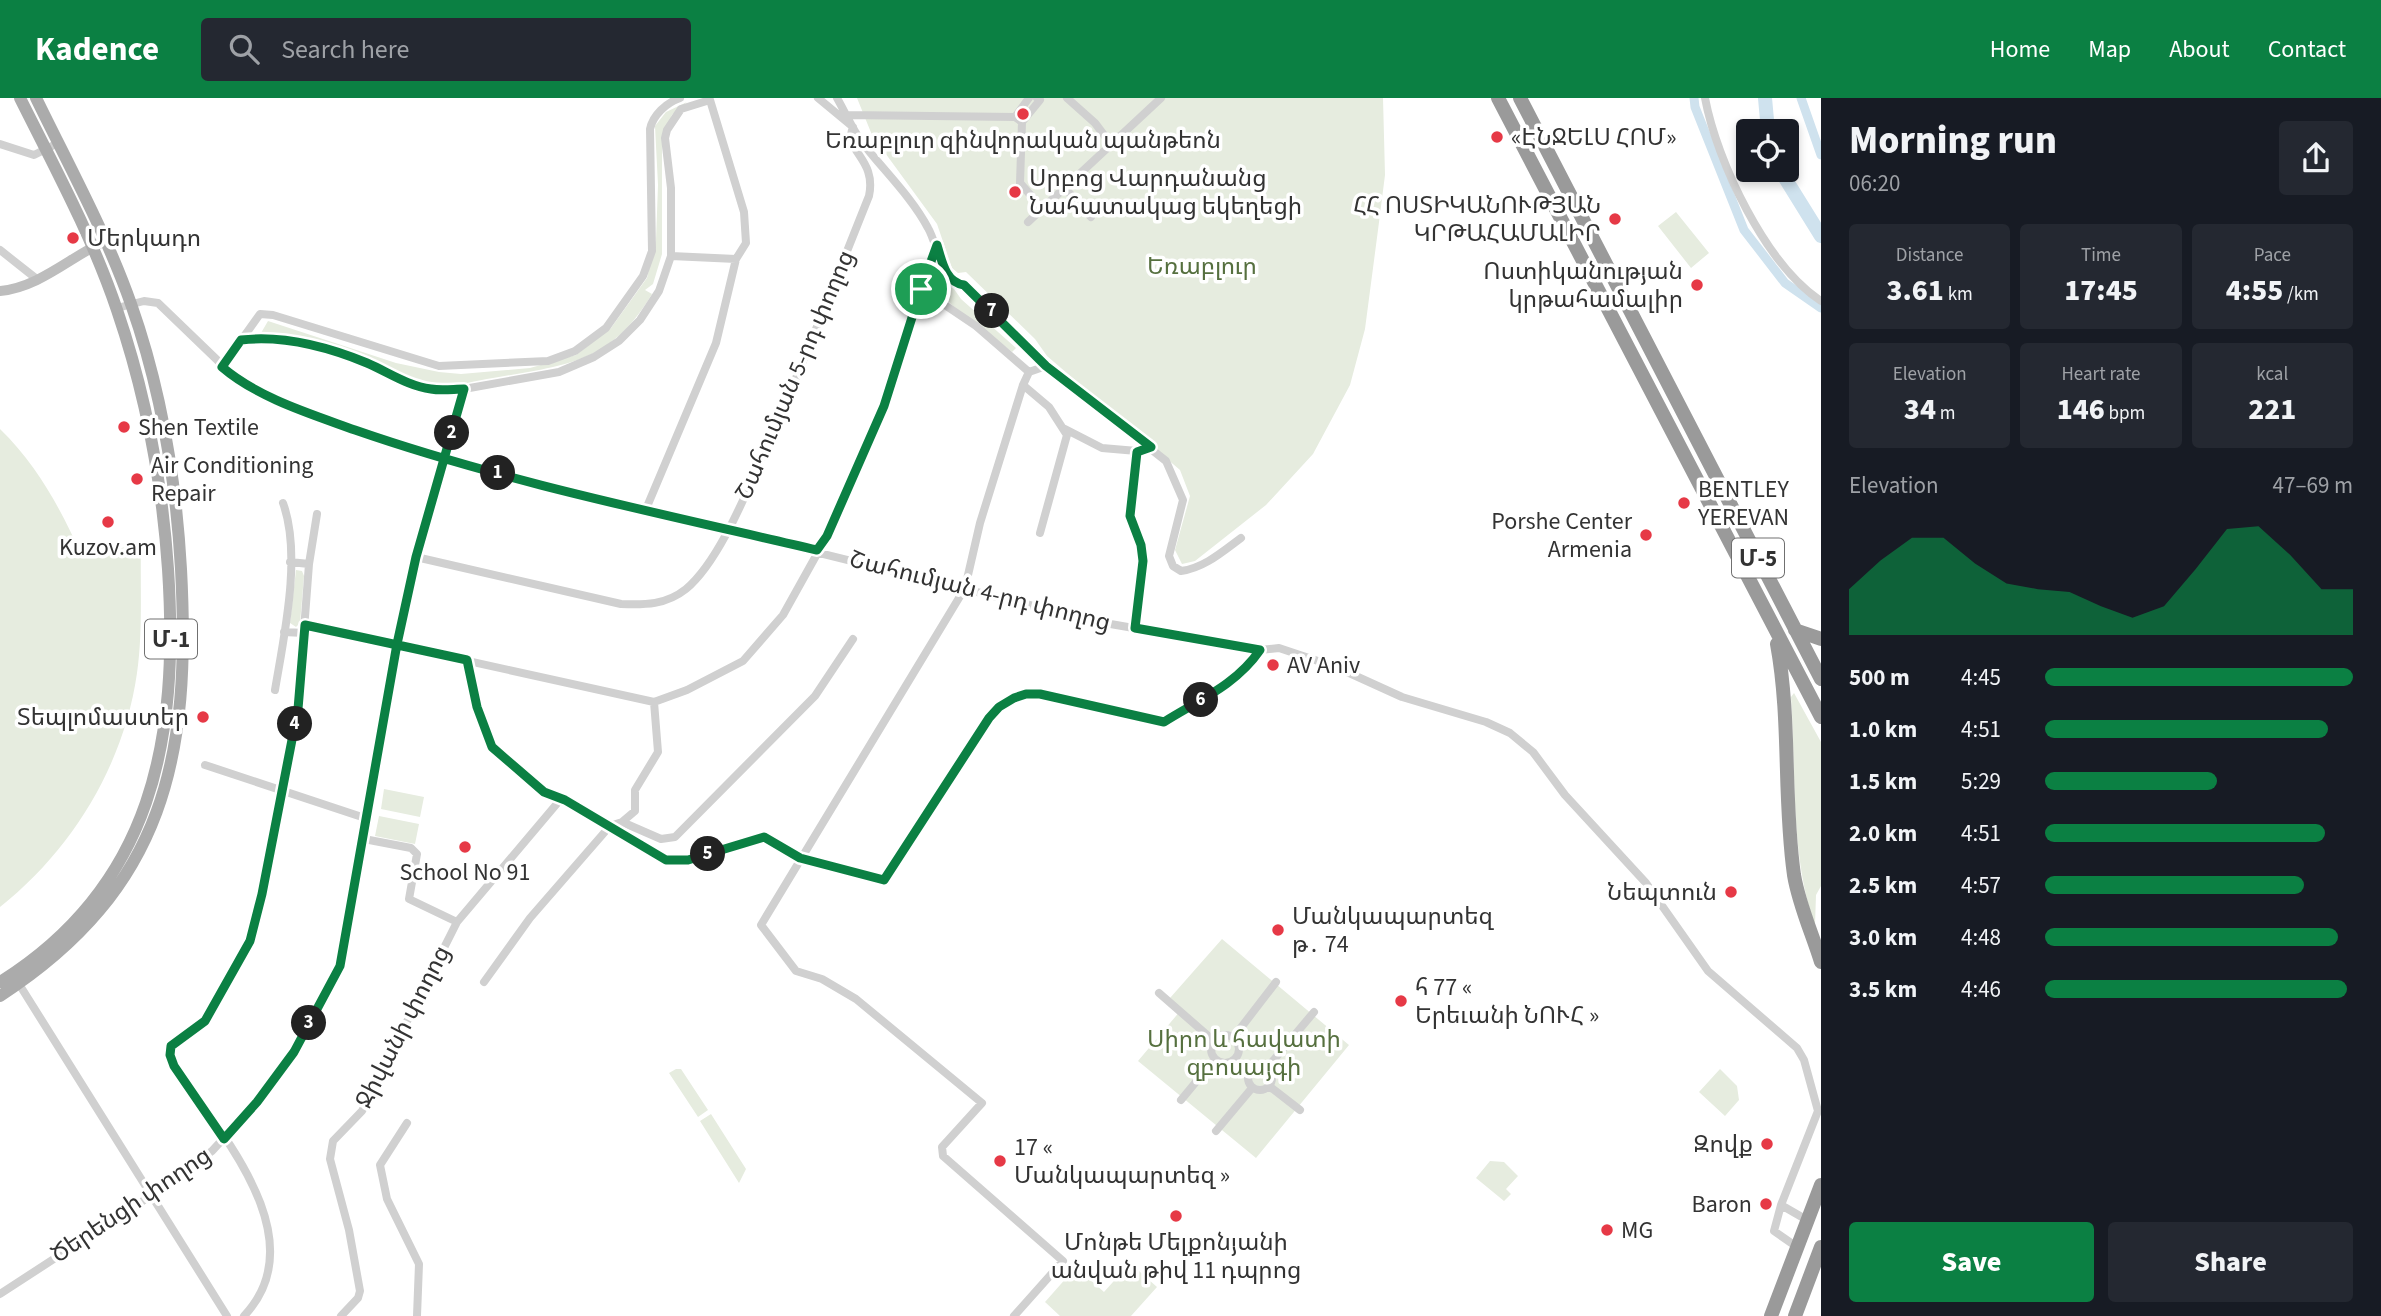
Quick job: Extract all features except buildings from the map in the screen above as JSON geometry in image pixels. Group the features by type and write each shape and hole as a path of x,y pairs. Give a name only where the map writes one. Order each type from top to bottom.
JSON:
{"highway":[{"name":"Մ-5","path":"1498,98 1821,717"},
{"name":"Մ-5","path":"1520,98 1821,679"},
{"path":"1795,630 1821,639"},
{"path":"1775,632 1786,705 1795,878 1821,962"},
{"path":"1771,1316 1821,1185"},
{"path":"1795,1316 1821,1247"}],"main road":[{"name":"Մ-1","path":"20,98 52,146"},
{"name":"Մ-1","path":"0,996 48,963 82,929 124,879 159,808 173,763 180,719 183,668 178,520 159,407 131,304 52,146 36,98"},
{"name":"Մ-1","path":"0,982 54,942 108,880 141,817 153,786 165,739 171,645 165,515 144,398 99,243"}],"street":[{"path":"222,367 260,314 273,315 439,366 548,361 592,341 606,328 643,276 652,251 650,129 652,120 666,106 680,98"},
{"path":"699,98 713,99"},
{"path":"818,98 853,127"},
{"path":"837,98 853,127 919,212 937,245 944,268 955,282 964,285 1046,366 1151,447 1171,469 1183,500 1169,556 1173,566 1181,571 1191,569 1215,558 1241,538"},
{"path":"1029,98 1019,120 1020,183 1041,207"},
{"path":"847,115 1019,120 1040,100 1037,98"},
{"path":"1067,98 1081,101 1110,143"},
{"path":"1028,222 1159,98"},
{"path":"1705,98 1718,142 1757,232 1792,277 1821,301"},
{"path":"241,340 290,340 366,363 397,378 431,389 464,389 559,372 594,357 619,341 640,320 659,291 671,257 671,188 665,138 667,130 681,109 713,99"},
{"path":"646,509 716,343 736,259 746,243 747,231 713,99"},
{"name":"Շահումյան 5-րդ փողոց","path":"416,557 621,604 648,605 672,599 688,587 730,530 776,426 869,196 871,172 852,144 850,135 853,127"},
{"path":"0,144 34,155 52,146"},
{"path":"1063,186 1091,217"},
{"path":"0,291 18,289 38,280 99,243"},
{"path":"284,632 304,629 397,644 654,702 687,690 743,662 783,615 827,536 884,406 937,245"},
{"path":"0,250 38,280"},
{"path":"671,257 736,259"},
{"path":"921,289 976,326 1029,372"},
{"name":"Շահումյան 4-րդ փողոց","path":"117,308 153,301 166,308 222,367 240,382 314,415 442,460 817,550 1099,622 1260,650 1279,648 1336,667 1402,696 1486,722 1510,733 1533,752 1565,795 1646,883 1708,971 1797,1048 1804,1060 1818,1111 1781,1205"},
{"path":"1014,1316 1063,1261 943,1156 942,1147 982,1104 856,999 822,979 796,971 761,925 965,588 980,523 1023,385 1029,372 1046,366"},
{"path":"1023,385 1049,407 1067,435 1040,533"},
{"name":"Ծերենցի փողոց","path":"0,1294 152,1195 224,1139 257,1102 294,1052 340,966 397,644 416,557 464,389"},
{"path":"1063,428 1102,448 1137,452 1151,447"},
{"path":"1135,628 1143,561 1141,545 1130,516 1137,452"},
{"path":"275,690 284,632 290,562 290,524 282,503"},
{"path":"244,1316 263,1291 268,1270 269,1248 263,1208 257,1191 174,1066 170,1055 171,1046 205,1021 250,941 262,894 298,709 309,564 317,514"},
{"path":"290,562 309,564"},
{"path":"622,822 661,839 675,836 815,696 853,639"},
{"path":"467,660 477,707 492,747 517,771 560,800 565,800 610,825 666,860 688,860 764,837 800,858 884,880 976,736 999,707 1026,694 1040,694 1164,722 1233,681 1247,669 1260,650"},
{"path":"484,982 530,918 610,825 622,822 635,811 635,790 658,752 654,702"},
{"path":"205,765 368,819"},
{"name":"Ջիվանի փողոց","path":"341,1316 358,1298 360,1291 349,1230 330,1159 333,1141 362,1111 457,922 560,800"},
{"path":"364,839 411,848 417,854 409,899 457,922"},
{"path":"1233,1038 1276,982"},
{"path":"19,984 227,1316"},
{"path":"1158,993 1214,1041"},
{"path":"1267,1068 1314,1012"},
{"path":"1223,1036 1233,1038 1239,1048 1236,1058 1226,1063 1215,1059 1211,1050 1214,1041 1223,1036"},
{"path":"1236,1058 1250,1070"},
{"path":"1181,1100 1215,1059"},
{"path":"1258,1066 1267,1068 1272,1076 1269,1086 1261,1091 1252,1088 1247,1079 1250,1070 1258,1066"},
{"path":"1269,1086 1300,1110"},
{"path":"1216,1131 1252,1088"},
{"path":"407,1123 380,1165 387,1199 419,1264 417,1316"},
{"path":"1797,1247 1774,1231 1781,1205 1807,1220"}],"green space":[{"name":"Եռաբլուր","path":"857,98 1383,98 1385,175 1365,329 1350,385 1313,454 1266,505 1195,561 1182,564 1175,550 1190,496 1180,470 1047,356 1035,339 966,272 958,273 952,268 937,224 872,135"},
{"path":"687,102 672,115 662,139 662,254 653,284 645,290 652,294 620,335 602,348 584,357 543,369 436,386 409,379 354,354 352,356 261,333 268,321 396,363 461,374 530,368 576,355 611,328 647,278 656,240 658,185 655,126 666,112"},
{"path":"1676,212 1709,253 1691,268 1658,226"},
{"path":"934,265 938,266 961,299 1016,348 1012,352 950,303 935,278"},
{"path":"0,429 26,458 47,488 82,556 141,544 141,625 137,673 130,707 107,772 72,832 26,884 0,907"},
{"path":"296,570 302,571 304,576 300,623 296,627 290,623"},
{"path":"1794,693 1821,742 1821,886 1816,895 1815,925 1801,871 1795,812 1791,697"},
{"path":"384,789 424,797 420,817 381,809"},
{"path":"379,816 419,824 415,844 375,836"},
{"name":"Սիրո և հավատի զբոսայգի","path":"1222,939 1349,1045 1256,1158 1138,1061 1181,1010 1170,998"},
{"path":"681,1069 708,1110 698,1117 669,1073"},
{"path":"1720,1069 1737,1086 1739,1100 1725,1116 1699,1092"},
{"path":"711,1114 746,1169 739,1183 700,1121"},
{"path":"1490,1161 1504,1162 1518,1176 1506,1189 1511,1194 1504,1201 1476,1178"},
{"path":"1130,1263 1157,1287 1131,1316 1060,1316 1045,1302 1076,1267 1104,1292"}],"waterway":[{"path":"1694,98 1695,107 1744,230 1785,283 1821,308"},
{"path":"1765,98 1767,119"},
{"path":"1801,98 1821,155"},
{"path":"1787,182 1821,236"}],"place":[{"name":"Եռաբլուր զինվորական պանթեոն","path":"1023,114"},
{"name":"«ԷՆՋԵԼՍ ՀՈՄ»","path":"1497,137"},
{"name":"Սրբոց Վարդանանց Նահատակաց եկեղեցի","path":"1015,192"},
{"name":"ՀՀ ՈՍՏԻԿԱՆՈՒԹՅԱՆ ԿՐԹԱՀԱՄԱԼԻՐ","path":"1615,219"},
{"name":"Մերկադո","path":"73,238"},
{"name":"Ոստիկանության կրթահամալիր","path":"1697,285"},
{"name":"Shen Textile","path":"124,427"},
{"name":"Air Conditioning Repair","path":"137,479"},
{"name":"BENTLEY YEREVAN","path":"1684,503"},
{"name":"Kuzov.am","path":"108,522"},
{"name":"Porshe Center Armenia","path":"1646,535"},
{"name":"AV Aniv","path":"1273,665"},
{"name":"Տեպլոմաստեր","path":"203,717"},
{"name":"School No 91","path":"465,847"},
{"name":"Նեպտուն","path":"1731,892"},
{"name":"Մանկապարտեզ թ․ 74","path":"1278,930"},
{"name":"հ 77 « Երեւանի ՆՈՒՀ »","path":"1401,1001"},
{"name":"Զովք","path":"1767,1144"},
{"name":"17 « Մանկապարտեզ »","path":"1000,1161"},
{"name":"Baron","path":"1766,1204"},
{"name":"Մոնթե Մելքոնյանի անվան թիվ 11 դպրոց","path":"1176,1216"},
{"name":"MG","path":"1607,1230"}],"route":[{"path":"921,289 884,406 827,536 817,550 442,460 314,415 240,382 222,367 241,340 290,340 366,363 397,378 431,389 464,389 442,460 416,557 397,644 340,966 294,1052 257,1102 224,1139 174,1066 170,1055 171,1046 205,1021 250,941 262,894 298,709 305,625 397,644 467,660 477,707 492,747 544,792 565,800 610,825 666,860 688,860 764,837 800,858 884,880 976,736 999,707 1014,698 1026,694 1040,694 1164,722 1233,681 1247,669 1260,650 1135,628 1143,561 1141,545 1130,516 1137,452 1151,447 1046,366 964,285 955,282 944,268 937,245 921,289"}]}
